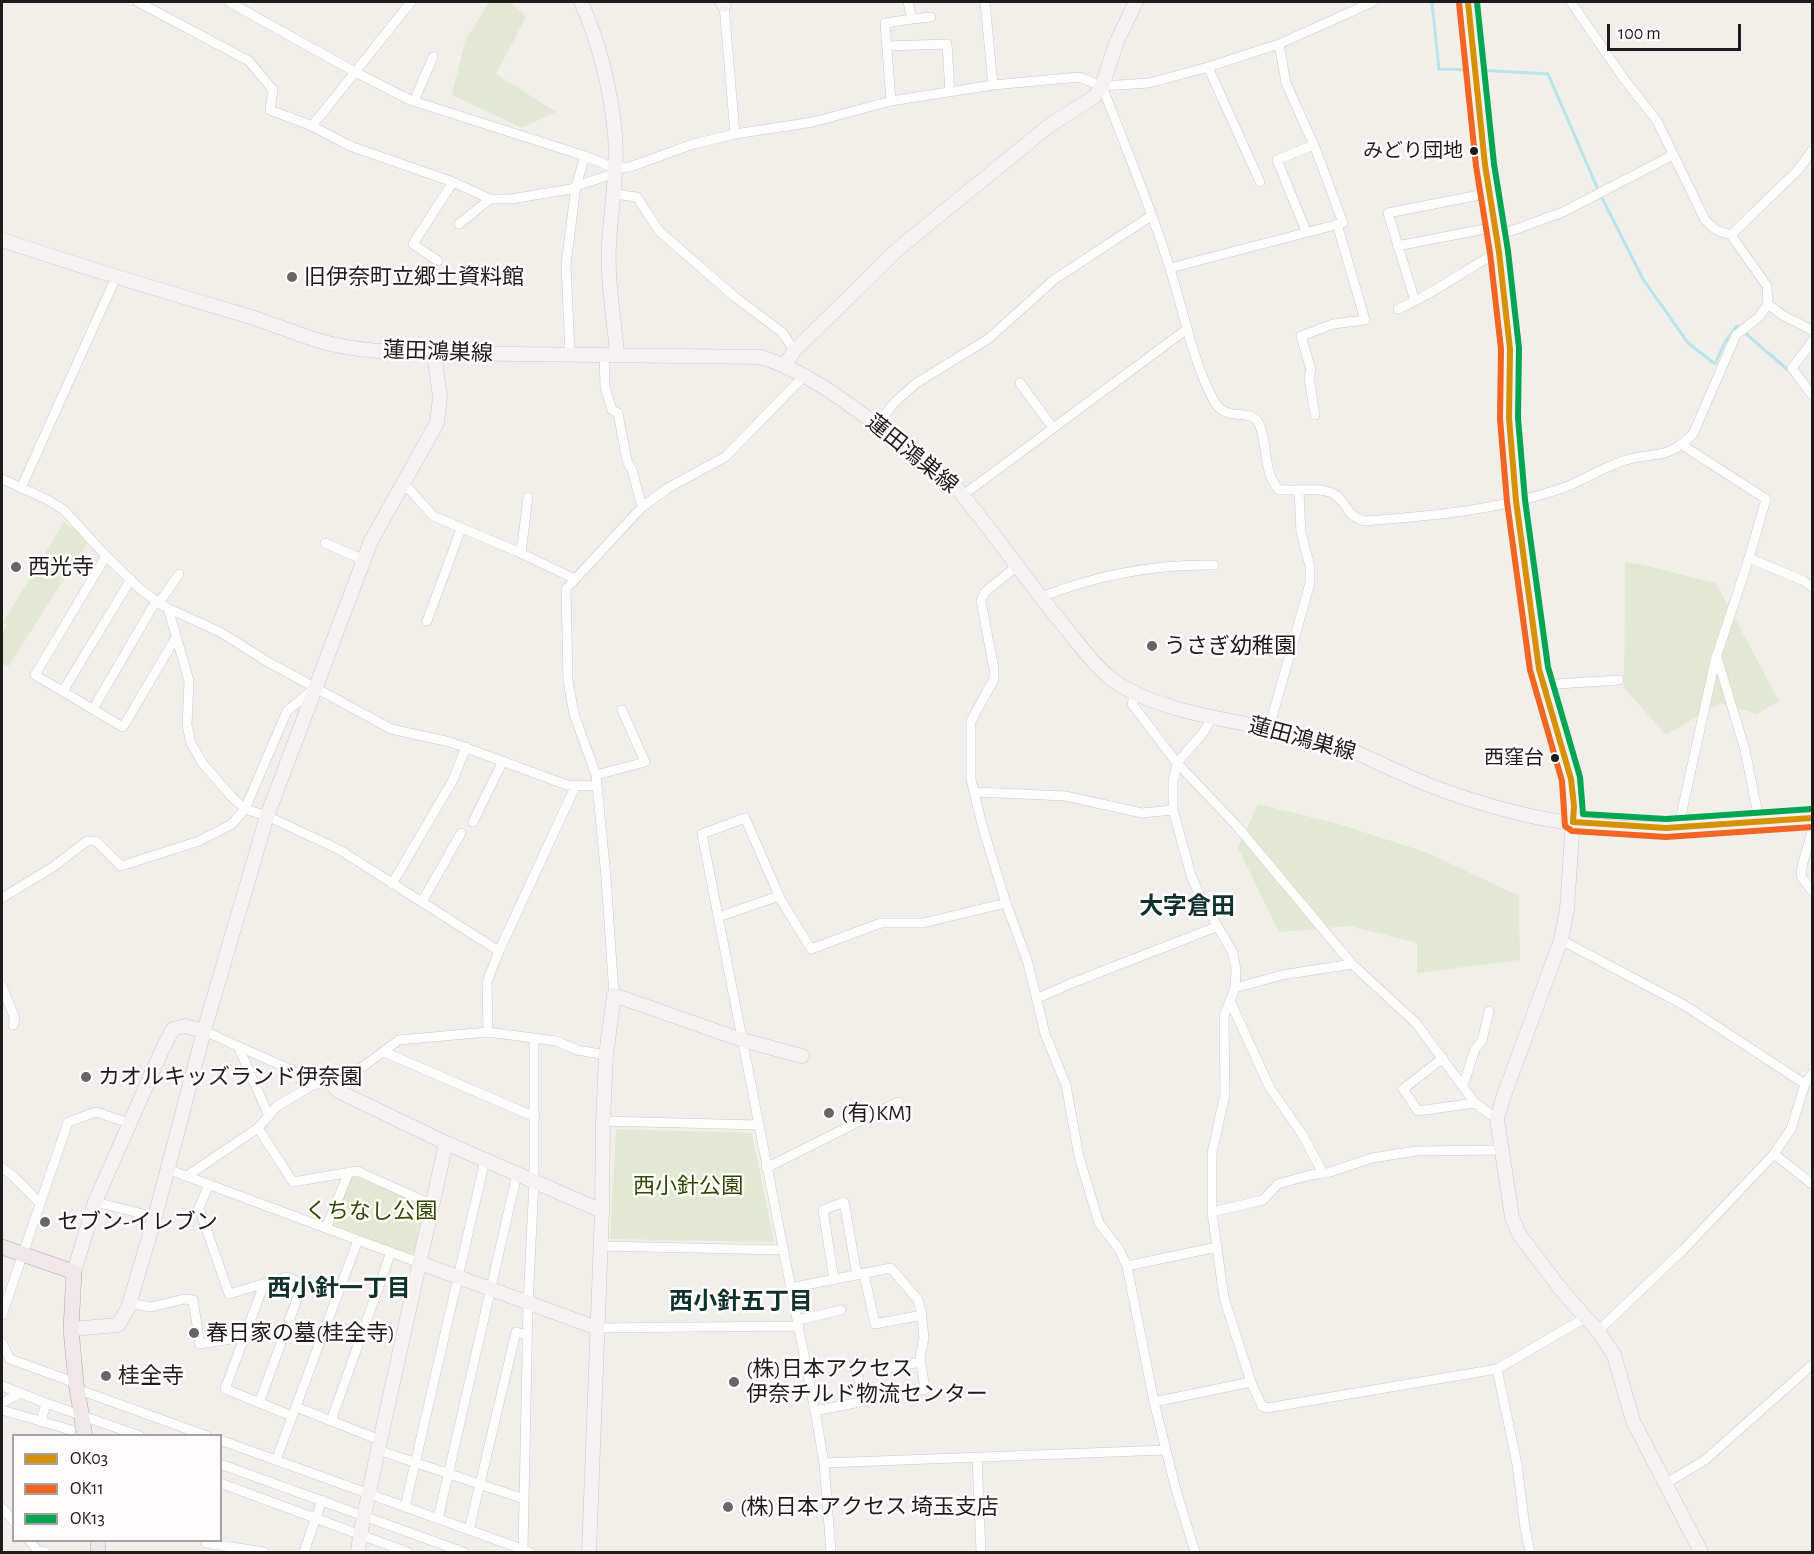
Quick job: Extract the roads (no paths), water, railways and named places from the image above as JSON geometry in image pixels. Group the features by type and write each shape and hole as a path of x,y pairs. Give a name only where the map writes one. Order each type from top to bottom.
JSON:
{"main road":[{"path":"2,1247 74,1272 71,1329 77,1386 86,1434"}],"street":[{"path":"138,2 249,61 273,90 270,110 312,126 350,146 453,182 490,199 511,199 571,189 614,171 693,144 735,134 813,122 891,101 993,85 1079,77 1102,86 1149,83 1279,44 1373,2"},
{"path":"229,2 355,72 414,101 585,156 614,171"},
{"path":"312,126 411,2"},
{"path":"581,2 603,66 615,135 609,246 611,354 605,387 612,410 618,413 627,461 632,470 642,507"},
{"path":"908,2 912,19"},
{"path":"985,2 993,85"},
{"path":"785,365 794,351 899,248 1050,125 1094,97 1102,86 1117,41 1136,2"},
{"path":"1468,2 1510,349 1509,418 1516,501 1542,686 1571,779 1574,806 1567,909 1561,940 1497,1119 1512,1216 1519,1234 1585,1318 1598,1331 1614,1355 1634,1421 1701,1552"},
{"path":"1102,86 1170,268 1187,329 1214,402 1227,414 1252,417 1260,424 1272,482 1279,490 1325,490 1337,496 1352,517 1364,521 1470,511 1565,488 1626,460 1666,454 1682,445 1693,434 1736,335 1759,317 1768,304 1767,286 1731,235 1716,230 1705,220 1651,110 1624,79 1571,2"},
{"path":"723,3 735,134"},
{"path":"891,101 885,23 931,17"},
{"path":"887,46 947,44 950,92"},
{"path":"1170,268 1343,223 1314,146 1286,83 1279,44"},
{"path":"414,101 433,57"},
{"path":"1208,67 1260,182"},
{"path":"1306,231 1277,160 1314,146"},
{"path":"1731,235 1798,170 1812,151"},
{"path":"1397,246 1496,231 1563,212 1673,155"},
{"path":"570,354 566,264 576,186 585,156"},
{"path":"438,261 413,244 453,182"},
{"path":"1416,301 1388,213 1490,193"},
{"path":"613,194 637,197 659,231 735,297 783,333 794,351"},
{"path":"459,224 490,199"},
{"path":"877,425 894,403 915,384 988,339 1055,279 1151,216"},
{"path":"1315,415 1309,378 1311,370 1301,336 1333,324 1365,320 1337,224"},
{"name":"蓮田鴻巣線","path":"2,240 245,315 322,342 385,352 761,357 805,375 944,474 1099,668 1135,693 1159,702 1213,716 1343,746 1402,774 1468,800 1525,815 1573,822 1678,828 1759,820 1812,818"},
{"path":"1398,309 1416,301 1473,265 1499,252"},
{"path":"21,488 117,277"},
{"path":"1768,304 1782,315 1812,330"},
{"path":"963,495 1187,329"},
{"path":"1812,342 1792,368 1812,395"},
{"path":"71,1329 118,1325 129,1303 155,1217 204,1031 267,816 371,541 436,423 440,397 434,353"},
{"path":"589,1552 602,1211 603,1121 606,1055 614,995 596,775 574,714 568,681 566,589 642,507 668,488 725,457 805,375"},
{"path":"1020,382 1053,428"},
{"path":"1678,828 1717,657 1766,499 1682,445"},
{"path":"2,479 64,510 106,556 161,604 220,632 267,662 391,729 450,742 567,785 596,786"},
{"path":"403,482 433,516 521,553 575,579"},
{"path":"1269,728 1310,583 1310,566 1301,533 1299,491"},
{"path":"521,553 528,497"},
{"path":"427,621 461,529"},
{"path":"325,543 364,560"},
{"path":"106,556 35,675 123,727 176,637"},
{"path":"1749,558 1804,581 1812,587"},
{"path":"1041,597 1076,583 1132,571 1182,565 1214,566"},
{"path":"1017,566 985,592 981,601 994,679 971,721 971,779 982,825 1006,903 1028,963 1045,1034 1066,1085 1079,1157 1099,1223 1119,1249 1127,1266 1154,1402 1176,1490 1196,1552"},
{"path":"93,709 178,574"},
{"path":"63,691 130,579"},
{"path":"161,604 176,637 189,681 187,725 191,743 203,764 231,796 245,809 267,816 340,850 499,951"},
{"path":"1717,657 1745,750 1759,820"},
{"path":"1542,686 1619,680"},
{"path":"2,898 53,867 87,841 96,841 121,866 199,841 232,824 245,809 287,711 315,687"},
{"path":"1135,693 1132,704 1178,763 1236,825 1352,964 1416,1023 1475,1103 1497,1119"},
{"path":"596,775 645,762 622,710"},
{"path":"1213,716 1203,733 1178,763 1173,782 1173,810 1191,875 1216,927 1233,953 1236,970 1235,988 1224,1016 1225,1094 1212,1153 1212,1212 1224,1298 1251,1382 1262,1406 1267,1408 1497,1369 1585,1318"},
{"path":"392,884 453,780 465,747"},
{"path":"473,822 503,761"},
{"path":"488,1032 487,982 499,951 576,785"},
{"path":"975,792 1065,796 1142,813 1173,810"},
{"path":"831,1552 824,1463 815,1411 702,834 745,818 779,896 811,949 881,923 923,923 1006,903"},
{"path":"1812,832 1801,876 1812,891"},
{"path":"422,902 461,833"},
{"path":"718,917 779,896"},
{"path":"1038,998 1216,927"},
{"path":"1561,940 1684,1005 1805,1084"},
{"path":"1235,988 1282,975 1352,964"},
{"path":"2,986 15,1019 13,1025"},
{"path":"614,995 742,1040 802,1056"},
{"path":"1230,1001 1270,1088 1302,1134 1323,1173"},
{"path":"1463,1086 1475,1049 1482,1041 1489,1011"},
{"path":"74,1272 95,1202 173,1029 185,1026 204,1031 307,1077 311,1086"},
{"path":"187,1176 258,1128 277,1106 311,1086 361,1068 399,1040 488,1032 556,1041 577,1050 606,1055"},
{"path":"222,1441 527,1551 524,1499 527,1335 534,1181 534,1038"},
{"path":"238,1046 269,1116"},
{"path":"384,1052 535,1118"},
{"path":"1443,1058 1403,1089 1418,1111 1475,1103"},
{"path":"1598,1331 1683,1250 1774,1154 1791,1129 1805,1084 1812,1074"},
{"path":"329,1080 338,1091 446,1143 602,1211"},
{"path":"766,1168 897,1102"},
{"path":"2,1315 68,1122 96,1112 129,1123"},
{"path":"603,1121 758,1125"},
{"path":"258,1128 293,1182 357,1172 433,1205"},
{"path":"358,1552 368,1494 446,1143"},
{"path":"1212,1212 1263,1200 1278,1184 1372,1158 1416,1151 1503,1150"},
{"path":"1774,1154 1812,1184"},
{"path":"405,1507 485,1160"},
{"path":"2,1168 40,1203"},
{"path":"167,1169 597,1328 799,1323 841,1310"},
{"path":"326,1228 350,1172"},
{"path":"438,1519 517,1174"},
{"path":"209,1184 199,1208 229,1294 286,1277 337,1296"},
{"path":"95,1202 155,1217"},
{"path":"834,1280 823,1210 844,1202 860,1274 875,1324 922,1315"},
{"path":"276,1460 358,1240"},
{"path":"600,1246 784,1250"},
{"path":"1127,1266 1217,1247"},
{"path":"331,1421 391,1252"},
{"path":"790,1288 891,1268 918,1300 922,1315 924,1338 921,1362 925,1389 815,1411"},
{"path":"259,1403 303,1283"},
{"path":"264,1284 225,1389 259,1403 331,1421 415,1463 524,1499"},
{"path":"129,1303 151,1307 184,1299 193,1300 200,1344 244,1337"},
{"path":"469,1530 516,1332 527,1335"},
{"path":"2,1343 10,1359 202,1434"},
{"path":"883,1369 921,1362"},
{"path":"855,1364 864,1401"},
{"path":"1665,1484 1705,1461 1812,1365"},
{"path":"1497,1369 1517,1464 1530,1552"},
{"path":"1154,1402 1251,1382"},
{"path":"2,1386 129,1434"},
{"path":"2,1403 20,1393"},
{"path":"41,1422 46,1403"},
{"path":"2,1410 71,1430"},
{"path":"824,1463 1166,1450"},
{"path":"978,1458 981,1552"},
{"path":"222,1465 463,1552"},
{"path":"222,1485 405,1552 407,1532"},
{"path":"304,1552 322,1500"},
{"path":"2,1508 12,1520"},
{"path":"31,1542 38,1551 45,1552"},
{"path":"206,1545 264,1552"}],"waterway":[{"path":"1430,2 1432,3 1439,69 1472,70"},
{"path":"1479,70 1548,74 1600,194 1643,279 1688,343 1715,364 1725,342 1737,326 1788,370"}],"place":[{"name":"みどり団地","path":"1474,151"},
{"name":"旧伊奈町立郷土資料館","path":"292,277"},
{"name":"西光寺","path":"16,567"},
{"name":"うさぎ幼稚園","path":"1152,646"},
{"name":"西窪台","path":"1555,758"},
{"name":"カオルキッズランド伊奈園","path":"86,1077"},
{"name":"(有)KMJ","path":"829,1113"},
{"name":"セブン-イレブン","path":"45,1222"},
{"name":"春日家の墓(桂全寺)","path":"194,1333"},
{"name":"桂全寺","path":"106,1376"},
{"name":"(株)日本アクセス 伊奈チルド物流センター","path":"734,1382"},
{"name":"(株)日本アクセス 埼玉支店","path":"728,1507"}],"district":[{"name":"大字倉田","path":"1187,907"},
{"name":"西小針一丁目","path":"339,1289"},
{"name":"西小針五丁目","path":"741,1302"}],"park label":[{"name":"西小針公園","path":"688,1186"},
{"name":"くちなし公園","path":"371,1211"}]}
